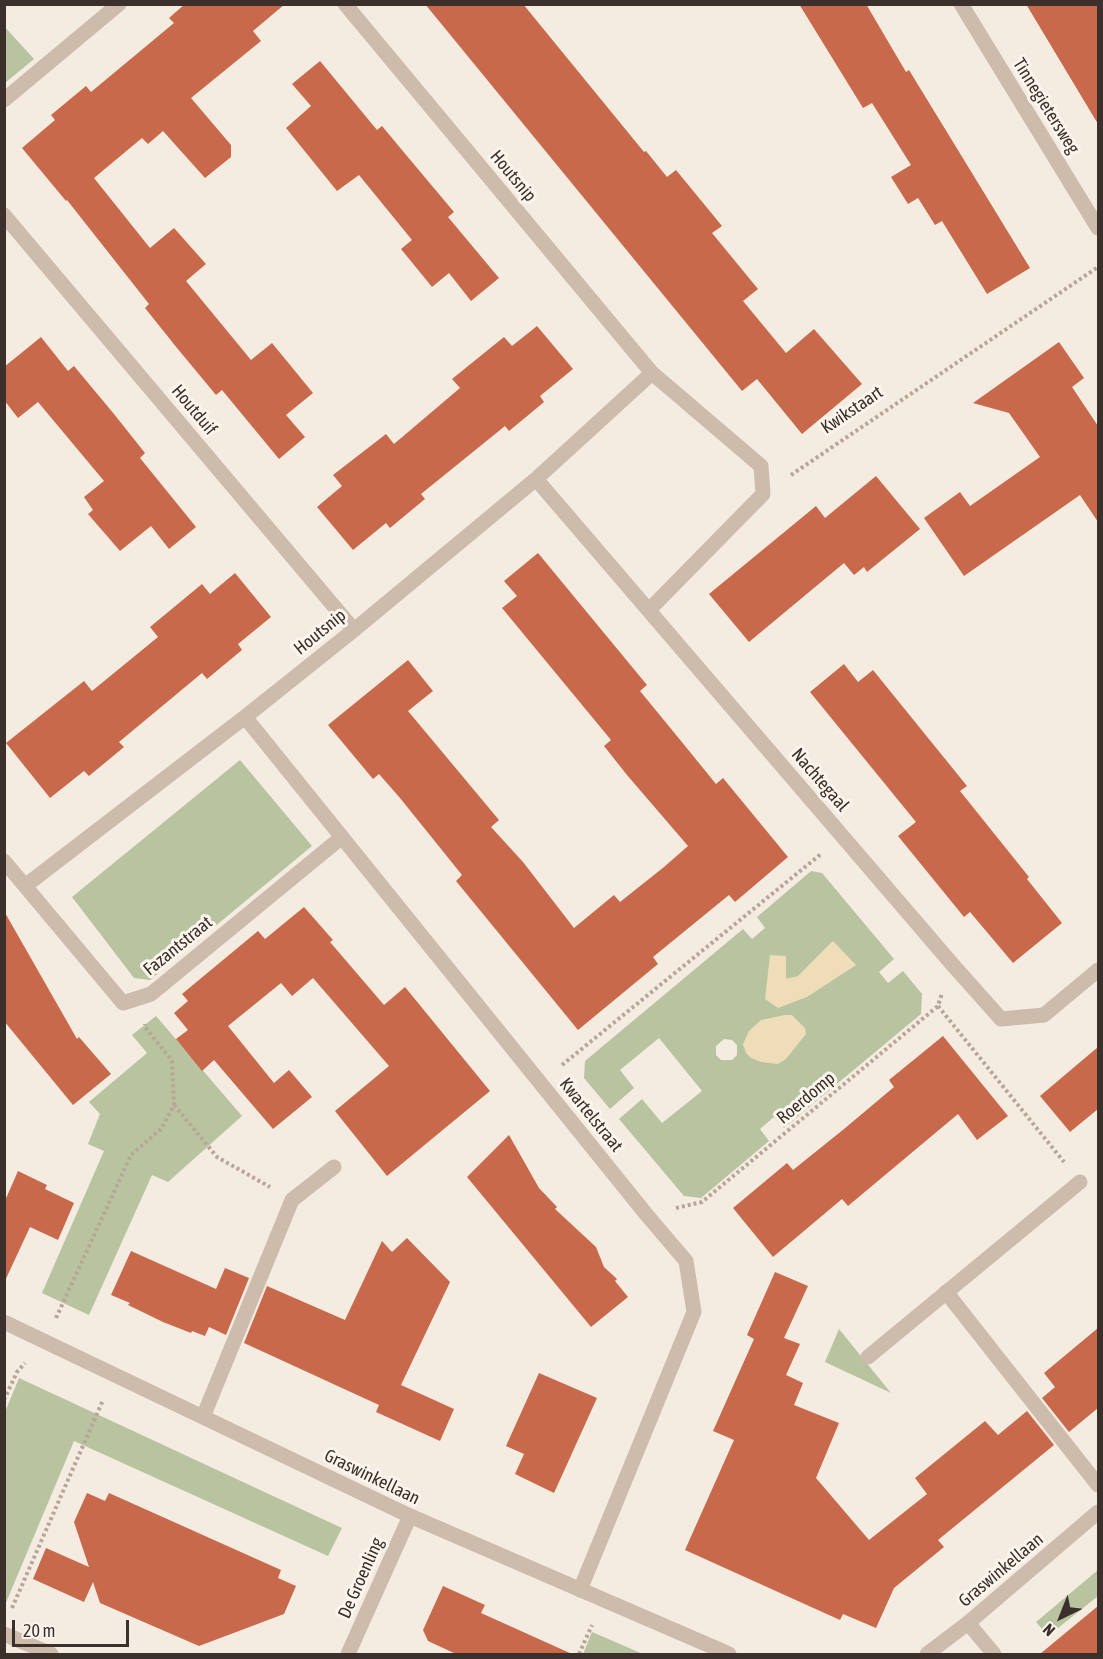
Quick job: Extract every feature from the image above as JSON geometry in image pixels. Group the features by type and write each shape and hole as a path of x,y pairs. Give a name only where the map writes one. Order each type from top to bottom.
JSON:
{"street":[{"path":"4,100 119,4"},
{"name":"Houtsnip","path":"345,4 652,373 761,465 763,494"},
{"name":"Tinnegietersweg","path":"960,4 1098,228"},
{"name":"Houtduif","path":"4,215 354,630"},
{"name":"Houtsnip","path":"25,886 354,630 536,479 652,373"},
{"name":"Nachtegaal","path":"536,479 1001,1019 1044,1015 1098,970"},
{"path":"649,610 763,494"},
{"name":"Kwartelstraat","path":"245,717 686,1261 694,1312 580,1590"},
{"name":"Fazantstraat","path":"25,886 123,1003 151,994 342,837"},
{"path":"4,861 25,886"},
{"path":"203,1417 292,1200 334,1167"},
{"path":"868,1357 1080,1182"},
{"path":"946,1292 1098,1485"},
{"name":"Graswinkellaan","path":"4,1322 410,1516 729,1654"},
{"name":"Graswinkellaan","path":"927,1654 968,1623 1098,1512"},
{"name":"De Groenling","path":"348,1654 410,1516"},
{"path":"968,1623 994,1654"},
{"path":"4,1634 51,1654"}],"path":[{"name":"Kwikstaart","path":"763,494 1098,267"},
{"path":"541,1083 843,837"},
{"path":"952,964 938,1006 1080,1182"},
{"path":"4,1400 17,1372 45,1341 130,1155 161,1129 174,1105 172,1061 145,1027 151,994"},
{"name":"Roerdomp","path":"646,1214 702,1202 938,1006"},
{"path":"174,1105 217,1158 292,1200"},
{"path":"9,1614 114,1374"}],"green space":[{"path":"4,26 34,59 5,83 4,83"},
{"path":"240,760 312,846 150,980 134,978 72,897"},
{"path":"811,871 822,873 894,959 879,972 888,983 903,971 922,994 921,1014 784,1128 774,1117 760,1129 769,1141 701,1198 684,1196 619,1119 642,1099 662,1123 702,1091 659,1038 620,1070 634,1088 610,1109 584,1078 585,1061 743,929 752,939 765,928 757,917","holes":["833,941 778,1007 786,957 785,979 798,977","724,1039 732,1040 737,1045 737,1055 732,1060 721,1060 716,1055 716,1046"]},
{"path":"156,1016 242,1116 168,1182 152,1175 89,1315 42,1293 104,1151 88,1144 100,1114 89,1102 147,1053 132,1035"},
{"path":"839,1329 891,1393 825,1362"},
{"path":"19,1378 342,1528 328,1556 74,1441 5,1605 5,1412"},
{"path":"1098,1570 1098,1596 1048,1636 1036,1622"},
{"path":"592,1632 643,1654 583,1654"}],"sand":[{"path":"833,941 856,965 807,997 778,1008 765,999 770,955 786,956 786,979 798,976"},
{"path":"792,1015 805,1028 806,1034 786,1059 778,1064 751,1058 746,1053 743,1044 749,1031 761,1020"}],"building":[{"path":"185,4 285,4 253,31 261,41 191,98 231,145 231,157 205,178 163,131 148,144 142,138 94,178 150,248 174,228 206,264 186,281 251,360 272,343 313,393 286,415 305,437 279,459 222,390 216,395 177,348 145,308 149,304 67,200 22,148 55,120 51,115 86,86 91,92 174,23 169,18"},
{"path":"425,4 523,4 644,152 646,151 667,177 676,170 722,226 712,233 758,289 743,301 786,353 814,329 862,384 802,434 757,379 742,391"},
{"path":"799,4 866,4 906,72 909,70 1030,268 987,294 942,221 935,225 918,198 908,204 891,177 911,165 872,103 863,108"},
{"path":"1026,4 1098,4 1098,124"},
{"path":"320,61 377,130 382,126 454,212 448,217 499,278 471,301 449,273 432,287 401,249 412,240 359,175 337,191 286,128 311,106 292,84"},
{"path":"537,326 573,369 540,396 544,402 509,431 505,426 421,494 425,499 390,528 386,523 353,550 317,507 342,486 333,475 386,434 394,444 460,388 452,379 504,337 512,346"},
{"path":"41,337 68,371 74,366 114,414 145,453 140,458 196,527 169,549 151,526 120,551 88,514 93,510 84,497 104,481 38,402 18,418 4,400 4,367"},
{"path":"1059,342 1084,378 1072,387 1098,426 1098,522 1080,495 964,576 924,518 960,492 970,506 1040,457 1009,413 973,403"},
{"path":"876,476 920,529 867,572 864,567 854,575 844,563 749,642 709,594 816,506 825,518"},
{"path":"538,553 647,685 640,691 716,784 723,778 788,857 735,902 729,895 653,957 658,964 578,1030 456,881 462,875 400,798 379,774 373,779 328,725 408,660 433,691 408,711 499,820 491,827 523,862 574,928 614,895 620,902 664,867 688,846 604,746 611,740 502,608 517,596 504,581"},
{"path":"235,573 271,617 238,644 242,650 207,679 202,673 119,742 124,747 89,776 84,771 50,798 6,743 84,681 92,691 158,637 150,627 202,584 210,594"},
{"path":"844,664 858,682 873,670 967,786 960,791 1029,877 1027,879 1062,923 1013,963 970,912 964,917 898,836 916,822 810,692"},
{"path":"304,907 333,940 330,942 384,1005 405,987 490,1091 387,1176 335,1111 389,1066 313,978 292,996 281,983 228,1026 274,1083 289,1070 312,1097 273,1129 214,1060 202,1071 176,1039 188,1030 174,1013 188,1001 182,994 258,931 265,939"},
{"path":"4,911 77,1039 79,1037 111,1074 73,1105 4,1021"},
{"path":"943,1036 1008,1116 977,1140 958,1114 848,1206 842,1199 773,1257 733,1208 787,1163 793,1170 844,1129 894,1087 889,1080"},
{"path":"1098,1047 1098,1109 1070,1132 1040,1096"},
{"path":"509,1135 539,1188 557,1207 555,1209 596,1247 604,1267 617,1279 615,1281 628,1297 591,1327 467,1177"},
{"path":"18,1171 47,1185 45,1189 74,1203 58,1240 30,1227 4,1283 4,1203"},
{"path":"407,1238 450,1282 401,1385 454,1409 440,1441 376,1412 379,1405 244,1343 267,1286 345,1320 382,1241 392,1252"},
{"path":"131,1251 216,1289 225,1268 249,1278 226,1335 209,1327 205,1336 192,1331 191,1333 163,1322 111,1295"},
{"path":"775,1272 808,1286 784,1338 800,1344 786,1375 803,1383 794,1405 839,1423 816,1478 869,1540 927,1494 915,1478 985,1421 998,1435 1027,1411 1054,1445 938,1540 944,1547 894,1588 876,1628 843,1614 840,1620 685,1550 734,1440 713,1431 754,1339 747,1335"},
{"path":"1098,1328 1098,1408 1069,1432 1042,1398 1055,1387 1044,1373"},
{"path":"539,1373 597,1398 554,1493 515,1474 524,1454 506,1446"},
{"path":"87,1493 105,1501 109,1493 281,1570 278,1578 296,1586 284,1614 199,1646 100,1603 93,1582 84,1602 33,1579 46,1548 89,1567 74,1522"},
{"path":"443,1586 485,1605 481,1613 572,1654 456,1654 428,1641 423,1630"},
{"path":"1098,1606 1098,1654 1040,1654"}]}
